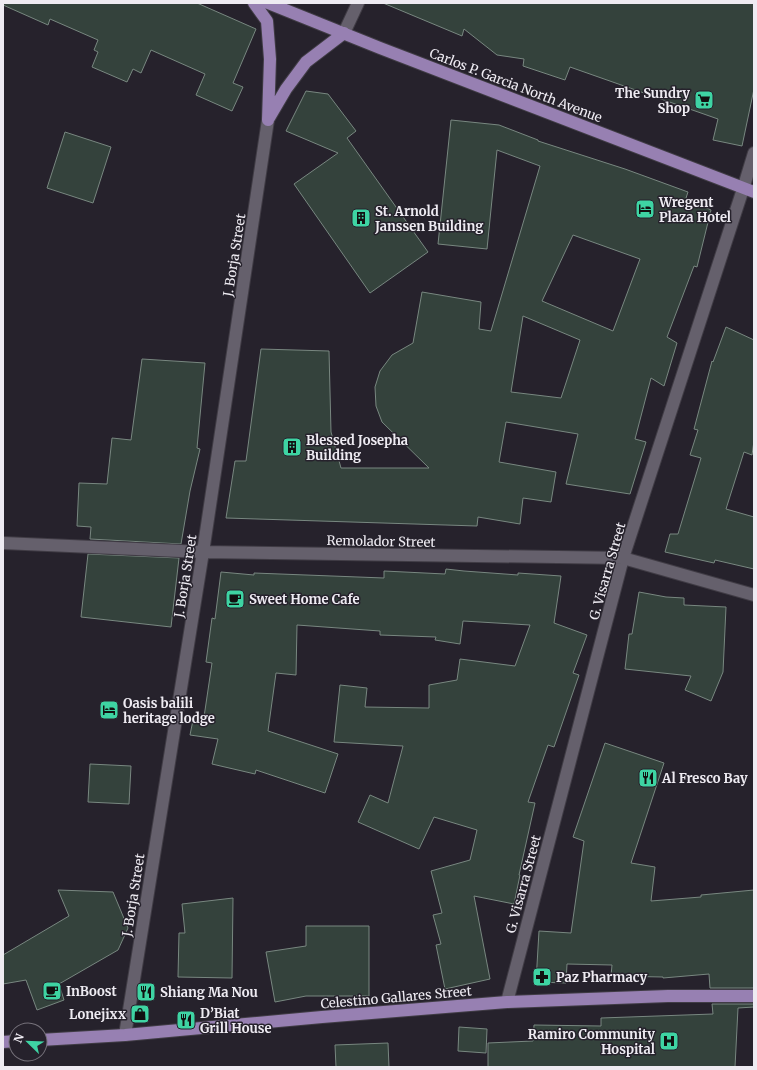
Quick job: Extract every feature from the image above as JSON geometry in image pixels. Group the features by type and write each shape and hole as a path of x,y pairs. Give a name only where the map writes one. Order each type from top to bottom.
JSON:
{"main road":[{"path":"254,3 267,20 270,59 268,120"},
{"name":"Carlos P. Garcia North Avenue","path":"268,3 749,190"},
{"path":"268,120 286,89 306,62 344,33"},
{"name":"Celestino Gallares Street","path":"48,1040 125,1035 507,1002 668,996 754,996"}],"street":[{"path":"344,33 358,3"},
{"name":"J. Borja Street","path":"125,1035 203,552 268,120"},
{"name":"G. Visarra Street","path":"507,1002 623,558 749,190 754,153"},
{"name":"Remolador Street","path":"3,543 203,552 623,558 754,596"}],"building":[{"path":"3,3 197,3 256,29 233,83 243,87 232,111 196,95 205,74 151,50 141,73 133,69 127,82 92,67 98,52 94,50 98,40 50,19 48,25 3,5"},
{"path":"383,3 754,3 754,89 742,146 713,140 718,119 570,67 565,80 523,66 524,59 497,55 464,29 462,36"},
{"name":"St. Arnold Janssen Building","path":"306,91 328,94 356,131 347,138 428,252 370,293 294,184 338,153 286,131"},
{"path":"451,120 499,125 538,141 625,169 688,192 686,198 711,210 697,267 694,266 667,337 677,343 664,386 651,378 635,439 646,442 630,494 566,484 578,434 506,422 499,462 556,472 551,502 523,498 520,524 478,517 477,526 226,518 235,461 246,461 261,349 329,351 331,432 341,468 429,468 382,422 376,406 375,387 380,371 392,355 413,343 422,292 481,302 479,329 491,331 540,166 497,150 487,249 438,244","holes":["573,235 640,259 613,331 542,301","523,316 580,340 561,398 511,392"]},
{"path":"65,132 111,147 93,203 47,188"},
{"path":"726,327 754,340 754,441 752,455 744,452 726,509 754,517 754,569 715,560 714,563 665,552 670,534 678,534 701,458 690,455 698,430 694,429 712,361 713,362"},
{"path":"142,359 205,363 197,448 200,449 190,491 181,544 90,539 91,527 77,526 79,483 107,484 112,438 131,440"},
{"path":"88,554 179,558 171,627 81,617"},
{"path":"446,569 518,575 518,573 561,576 554,623 587,635 573,673 579,675 554,747 548,745 528,802 535,803 514,904 474,896 490,979 445,989 436,945 441,944 433,915 442,913 431,871 470,860 477,830 434,817 419,849 358,822 370,795 388,803 403,746 334,742 340,685 367,688 365,707 429,708 429,685 457,680 460,659 515,666 530,625 463,621 460,644 435,640 436,637 380,635 380,631 297,625 296,675 276,673 268,731 338,754 325,793 256,770 255,774 212,764 218,739 190,735 194,715 204,717 212,663 206,662 212,618 215,619 221,572 254,575 254,573 384,578 384,571 445,574"},
{"path":"639,592 666,597 684,598 684,605 726,607 723,672 711,701 685,690 691,676 625,669 629,634 632,634"},
{"path":"605,743 664,763 631,863 655,867 651,901 701,897 701,895 754,890 754,988 710,988 709,974 663,978 611,976 612,965 567,964 566,983 536,982 539,931 571,933 584,841 573,837"},
{"path":"90,764 131,766 129,804 88,802"},
{"path":"58,890 113,892 128,928 118,950 59,984 64,1000 37,1010 26,980 3,984 3,955 69,916"},
{"path":"233,898 232,978 178,977 179,933 185,933 182,904"},
{"path":"306,926 369,926 369,996 306,996 275,1002 266,952 306,946"},
{"name":"Ramiro Community Hospital","path":"712,1004 754,1004 754,1007 738,1008 735,1067 488,1067 488,1043 533,1041 534,1025 601,1026 601,1018 713,1014"},
{"path":"459,1027 487,1029 486,1053 458,1051"},
{"path":"388,1043 389,1067 336,1067 335,1045"}],"place":[{"name":"The Sundry Shop","path":"704,100"},
{"name":"Wregent Plaza Hotel","path":"645,209"},
{"name":"St. Arnold Janssen Building","path":"361,218"},
{"name":"Blessed Josepha Building","path":"292,447"},
{"name":"Sweet Home Cafe","path":"235,599"},
{"name":"Oasis balili heritage lodge","path":"109,710"},
{"name":"Al Fresco Bay","path":"648,778"},
{"name":"Paz Pharmacy","path":"542,977"},
{"name":"InBoost","path":"52,991"},
{"name":"Shiang Ma Nou","path":"146,992"},
{"name":"Lonejixx","path":"140,1014"},
{"name":"D’Biat Grill House","path":"186,1020"},
{"name":"Ramiro Community Hospital","path":"669,1041"}]}
